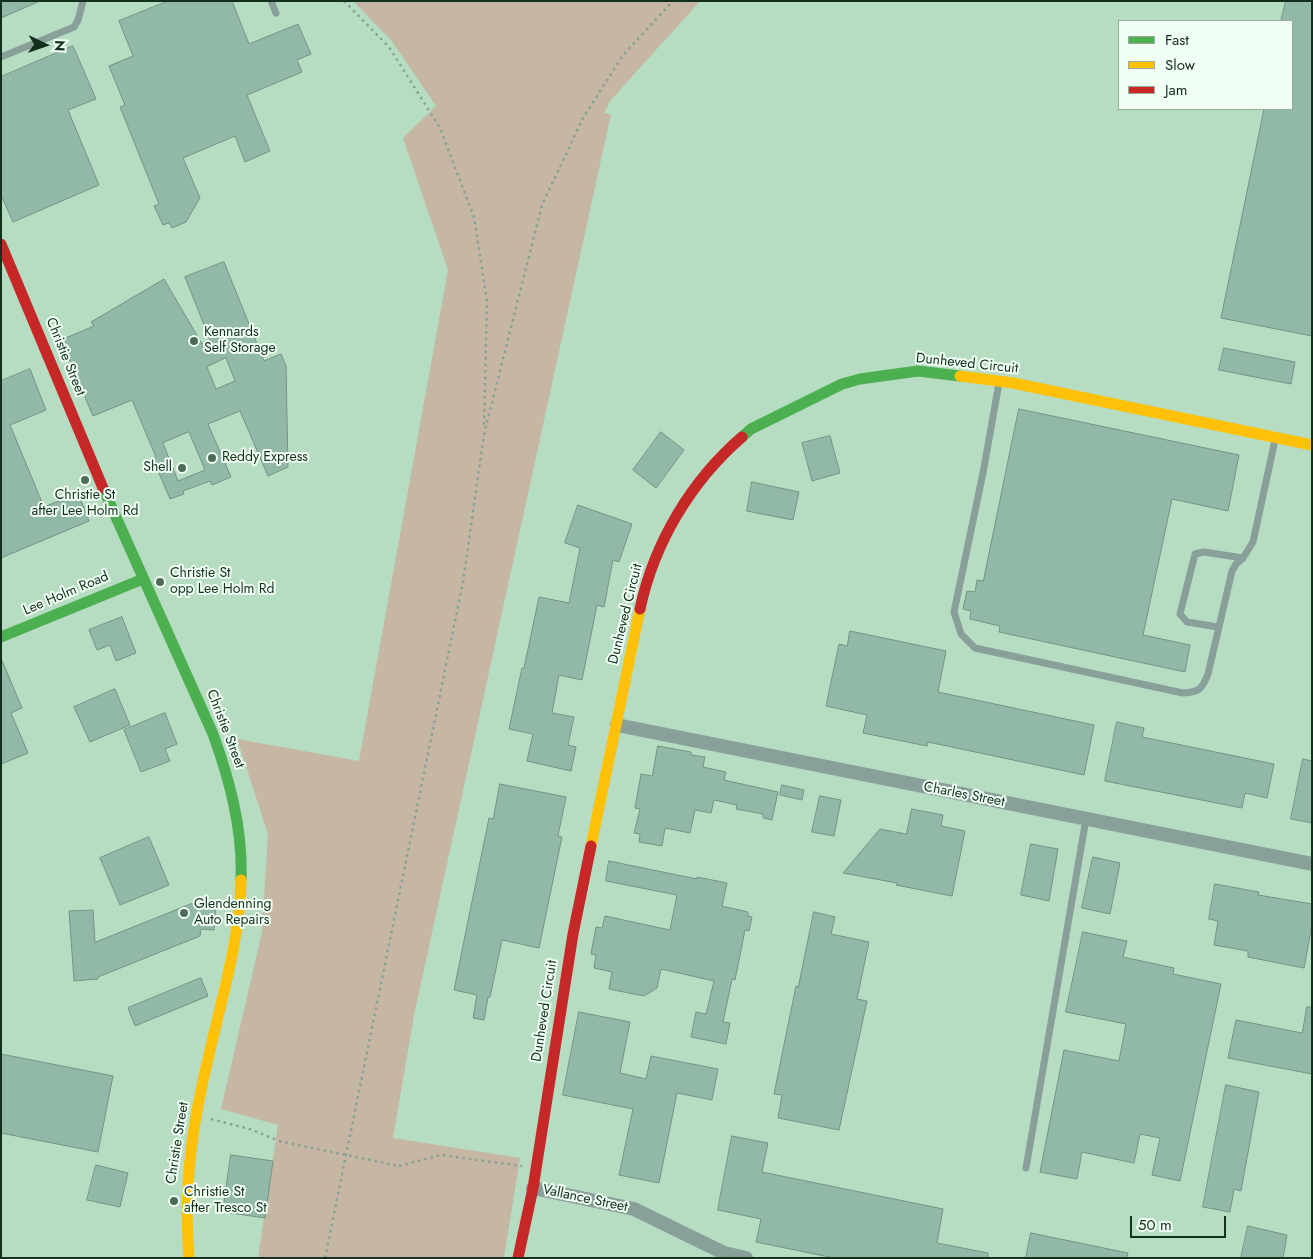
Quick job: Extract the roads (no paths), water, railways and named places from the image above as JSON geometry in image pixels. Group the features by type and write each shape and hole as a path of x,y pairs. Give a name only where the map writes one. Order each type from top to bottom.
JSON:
{"street":[{"name":"Christie Street","path":"1,244 86,449 220,751 233,795 240,846 241,889 238,920 190,1145 185,1193 189,1258"},
{"name":"Dunheved Circuit","path":"518,1258 533,1188 573,934 645,587 656,556 685,500 728,450 751,429 842,384 860,379 918,371 999,381 1312,444"},
{"name":"Lee Holm Road","path":"1,637 143,579"},
{"name":"Charles Street","path":"617,725 1312,864"},
{"name":"Vallance Street","path":"533,1188 634,1209 723,1255 746,1258"}],"lane":[{"path":"1,57 74,27 83,1"},
{"path":"271,1 276,13"},
{"path":"999,381 983,473 954,612 961,634 975,648 1183,693 1195,692 1203,687 1208,674 1232,571 1253,542 1276,437"},
{"path":"1218,627 1187,622 1180,614 1195,554 1204,552 1243,558"},
{"path":"1026,1168 1086,819"}],"place":[{"name":"Kennards Self Storage","path":"194,341"},
{"name":"Reddy Express","path":"212,458"},
{"name":"Shell","path":"182,468"},
{"name":"Christie St after Lee Holm Rd","path":"85,480"},
{"name":"Christie St opp Lee Holm Rd","path":"160,582"},
{"name":"Glendenning Auto Repairs","path":"184,913"},
{"name":"Christie St after Tresco St","path":"174,1201"}]}
